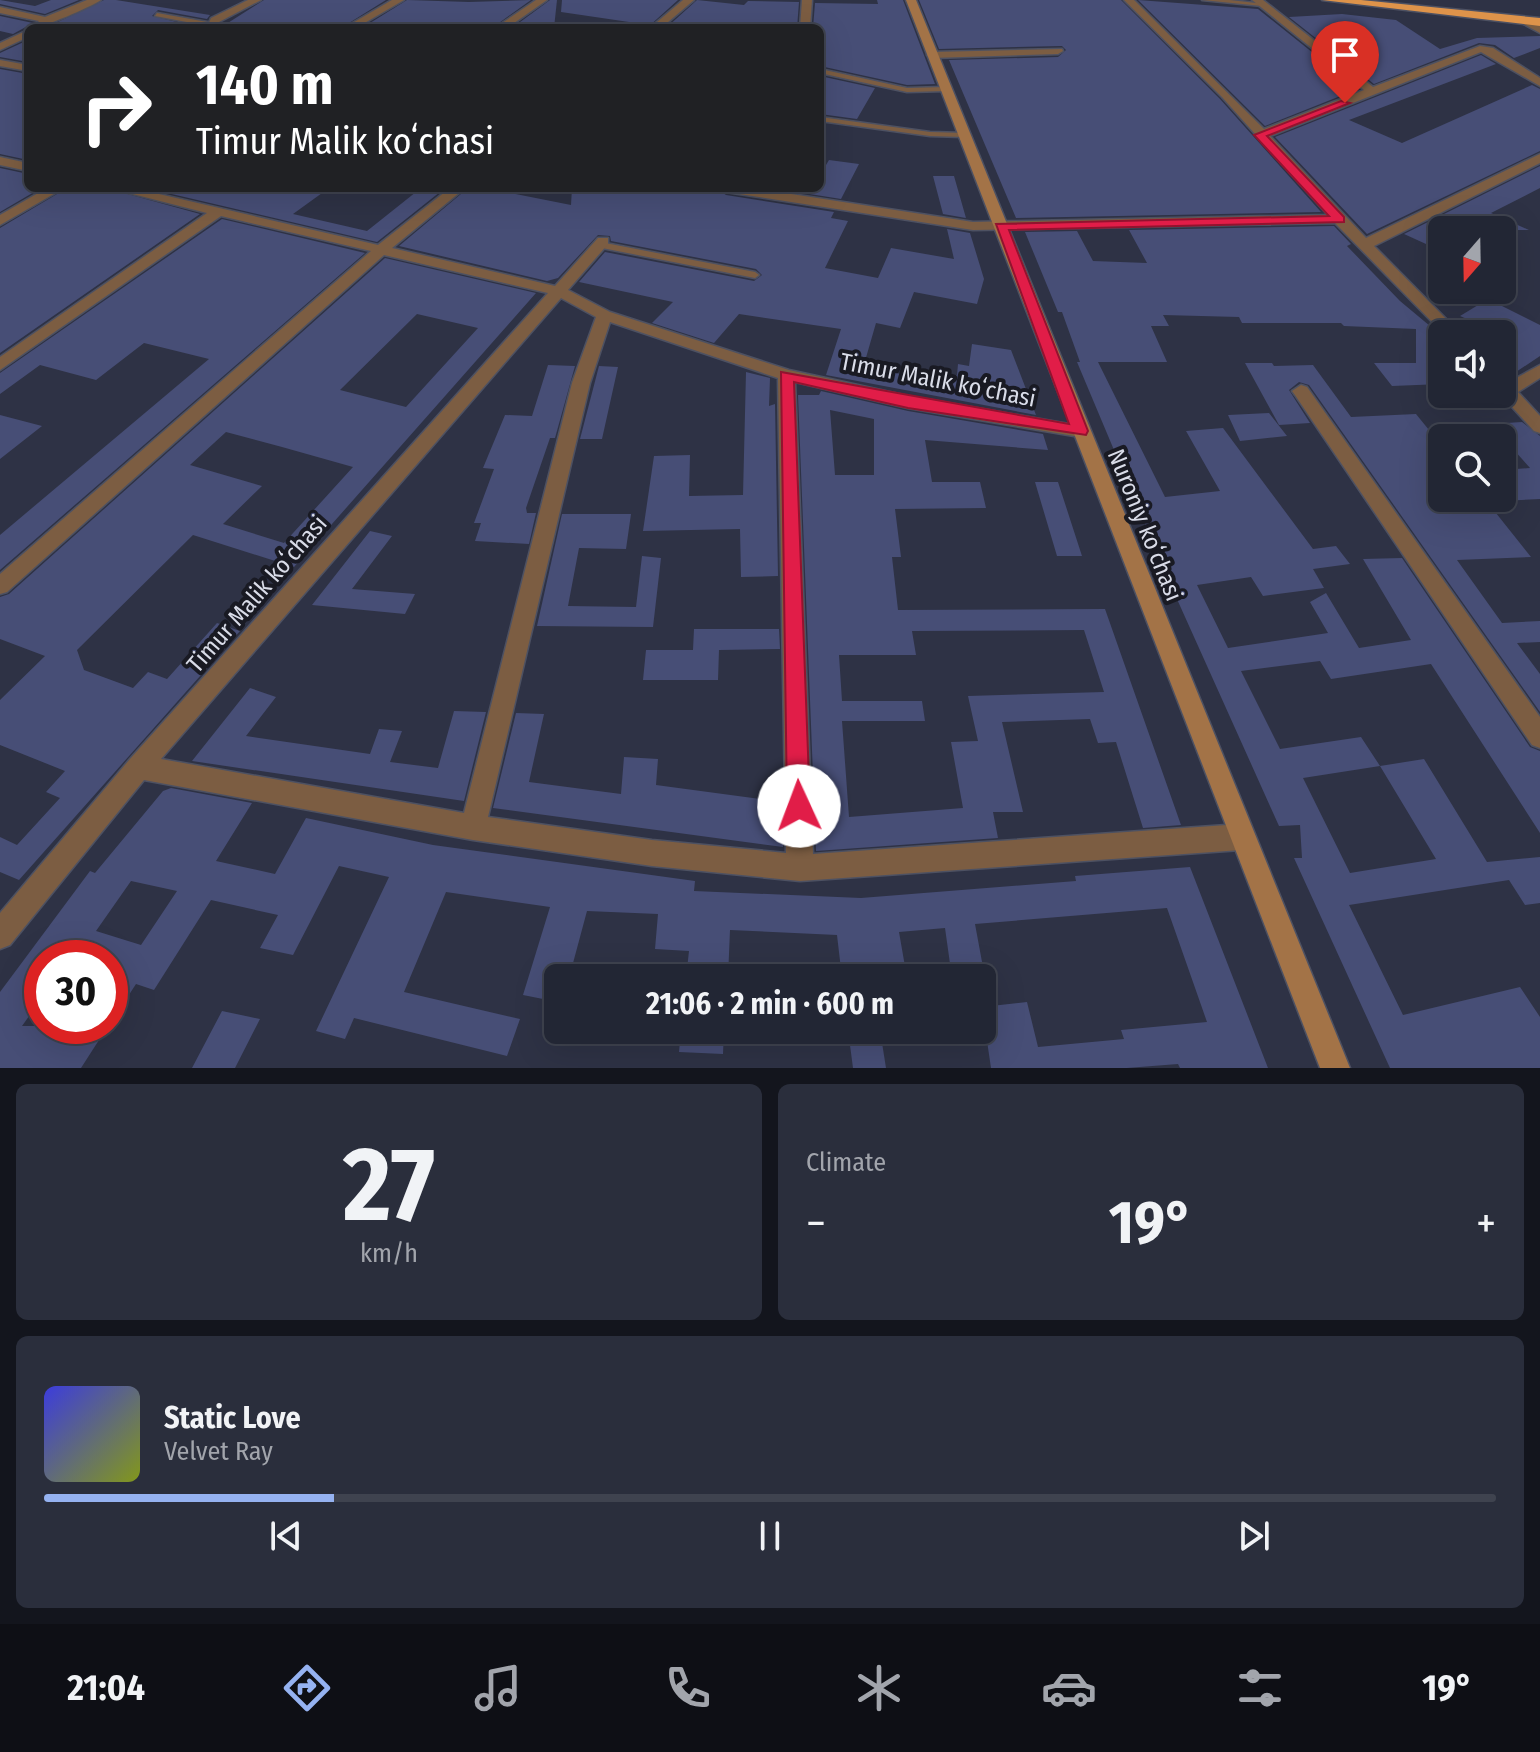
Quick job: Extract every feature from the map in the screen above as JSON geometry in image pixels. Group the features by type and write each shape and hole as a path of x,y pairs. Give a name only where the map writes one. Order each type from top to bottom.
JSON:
{"highway":[{"path":"1328,0 1540,20"},
{"path":"1384,0 1540,20"}],"street":[{"path":"42,24 96,0"},
{"path":"213,24 215,20 256,0"},
{"path":"356,24 399,0"},
{"path":"506,24 542,0"},
{"path":"660,24 689,0"},
{"path":"805,24 807,0"},
{"name":"Nuroniy koʻchasi","path":"911,0 1335,1068"},
{"path":"1129,0 1226,95 1339,219 1439,320"},
{"path":"1260,2 1373,92"},
{"path":"0,10 47,20"},
{"path":"1524,20 1540,30"},
{"path":"0,47 24,35"},
{"path":"1260,135 1483,49 1540,83"},
{"path":"932,55 1058,51"},
{"path":"0,63 24,67"},
{"path":"1366,244 1540,158"},
{"path":"0,161 24,166"},
{"path":"0,221 50,192"},
{"name":"Timur Malik koʻchasi","path":"133,192 559,291 604,315 786,375 908,402 1080,431"},
{"path":"0,586 382,249 453,192"},
{"path":"751,192 953,224 1001,227 1339,219"},
{"path":"0,365 218,212"},
{"name":"Timur Malik koʻchasi","path":"0,935 139,767 601,243"},
{"path":"473,827 581,383 604,315"},
{"path":"1516,382 1540,370"},
{"path":"786,375 800,868"},
{"path":"1301,391 1540,737"},
{"path":"1516,400 1540,427"},
{"path":"139,767 473,827 652,853 800,868 1241,837"}],"lane":[{"path":"1205,0 1260,2"},
{"path":"157,15 207,24"},
{"path":"824,72 907,90 946,89"},
{"path":"824,120 930,134 964,135"},
{"path":"601,243 755,275"}],"building":[{"path":"0,0 35,6 51,0 79,0 45,14 0,4"},
{"path":"104,0 210,15 207,19 158,10 152,16 185,24 53,24"},
{"path":"264,0 386,0 347,24 226,24"},
{"path":"407,0 531,0 498,24 368,24"},
{"path":"550,0 557,0 554,24 517,24"},
{"path":"562,0 678,0 651,24 627,24 629,22 561,12"},
{"path":"697,0 744,5 748,1 799,2 797,24 670,24"},
{"path":"877,0 903,0 935,84 907,85 824,67 824,24 813,24 815,3 878,4"},
{"path":"919,0 1121,0 1220,99 1321,212 1016,218 949,60 1058,57 1066,50 1062,46 939,49"},
{"path":"1138,0 1258,9 1358,89 1265,126"},
{"path":"1342,14 1396,20 1440,49 1477,38 1540,36 1540,48 1514,58 1495,45 1479,43 1374,84 1289,17"},
{"path":"0,16 33,23 24,24 24,28 13,34 0,31"},
{"path":"24,42 24,61 0,57 0,53"},
{"path":"1481,55 1496,64 1349,120 1402,143 1532,85 1540,89 1540,151 1367,234 1275,137"},
{"path":"0,69 24,73 24,159 0,154"},
{"path":"824,77 875,88 857,119 824,115"},
{"path":"829,160 859,164 841,199 797,192 824,192 824,168"},
{"path":"1540,166 1540,188 1491,213 1498,216 1440,216"},
{"path":"0,168 24,173 24,192 34,192 0,212"},
{"path":"933,176 954,176 966,218 943,214"},
{"path":"60,192 120,192 200,214 0,353 0,228"},
{"path":"163,192 323,192 293,214 367,231 416,192 440,192 377,242"},
{"path":"463,192 506,192 571,205 572,192 722,192 834,212 831,218 848,221 825,268 878,278 891,248 954,259 947,229 970,233 984,279 977,304 914,292 900,328 876,323 863,368 908,375 910,368 957,375 958,364 969,366 972,344 1011,350 1036,415 826,375 841,329 739,314 714,343 652,323 673,302 579,282 605,252 754,281 762,275 756,269 611,241 610,236 598,235 558,278 547,281 399,246"},
{"path":"222,219 365,253 0,570 0,535 209,359 144,343 96,380 40,365 0,394 0,373"},
{"path":"1428,222 1426,244 1404,234"},
{"path":"1334,226 1351,244 1347,246 1400,301 1428,324 1428,385 1392,386 1374,363 1416,363 1416,329 1344,326 1341,323 1242,323 1239,317 1163,315 1169,326 1151,326 1167,362 1098,362 1165,497 1220,491 1186,431 1223,428 1313,549 1336,546 1350,564 1313,569 1324,588 1263,596 1251,577 1197,585 1228,648 1328,633 1310,602 1326,593 1359,648 1411,640 1363,559 1402,558 1530,747 1540,751 1540,833 1431,664 1331,679 1320,661 1241,671 1280,749 1361,737 1380,766 1424,759 1487,862 1540,857 1540,903 1525,905 1509,880 1349,905 1403,1015 1520,987 1540,1017 1540,1068 1390,1068 1294,858 1302,858 1300,825 1279,826 1172,588 1077,362 1080,362 1062,312 1058,312 1025,232 1077,231 1093,261 1147,263 1129,230","holes":["1380,766 1436,859 1350,873 1303,778"]},
{"path":"385,258 536,293 294,567 193,535 77,650 84,670 133,688 148,672 167,679 217,623 240,631 19,880 0,872 0,837 17,845 60,798 46,792 65,771 0,745 0,700 45,656 0,639 0,597 9,594","holes":["417,314 478,328 406,407 340,390","226,432 282,447 353,467 284,543 223,524 262,486 190,465"]},
{"path":"1480,304 1498,304 1540,325 1540,356 1516,372 1516,320 1469,320 1460,316"},
{"path":"1245,363 1313,365 1351,417 1416,414 1428,429 1428,512 1495,512 1531,557 1457,560 1502,623 1540,621 1540,642 1517,643 1540,674 1540,712 1309,385 1299,382 1289,390 1310,423 1279,425"},
{"path":"548,365 575,366 555,438 550,438 526,508 527,513 536,513 529,544 475,541 481,523 474,523 494,469 483,468 505,415 532,416"},
{"path":"599,366 618,367 602,439 580,439"},
{"path":"746,372 770,378 769,406 775,404 778,576 741,577 740,529 643,531 654,456 690,455 689,496 743,495"},
{"path":"821,391 908,411 1043,434 1048,450 925,440 932,482 980,482 986,508 895,509 901,557 892,557 898,610 1105,609 1181,825 1143,828 1116,742 1098,743 1090,719 1002,722 1023,812 993,812 998,838 816,851 798,395 819,395","holes":["830,410 874,419 874,475 835,475","1084,630 1104,692 968,696 978,741 951,742 963,808 849,817 842,721 925,721 922,701 842,701 839,655 916,655 912,631"]},
{"path":"1269,413 1287,436 1240,441 1228,415"},
{"path":"0,415 42,426 0,459"},
{"path":"1522,422 1540,436 1540,499 1516,500 1516,469 1530,468 1516,452 1516,424 1491,424"},
{"path":"1035,482 1058,482 1082,556 1057,556"},
{"path":"562,514 631,514 626,549 579,548 568,606 636,607 642,556 661,558 653,627 537,626"},
{"path":"370,531 392,536 352,589 415,594 405,614 312,605"},
{"path":"694,629 779,629 780,649 719,650 718,680 643,680 646,650 693,650"},
{"path":"250,688 276,697 246,736 370,754 379,729 402,731 390,762 438,768 454,711 486,712 464,801 192,761"},
{"path":"516,713 544,714 529,782 621,794 624,757 658,759 656,785 782,802 783,847 493,808"},
{"path":"171,788 252,803 216,861 275,874 306,818 433,845 695,881 694,891 861,898 1076,881 1075,876 1190,867 1268,1068 1180,1068 1178,1064 1127,1068 991,1068 987,1044 996,1044 996,1005 1027,1002 1038,1047 1124,1039 1121,1030 1207,1022 1167,908 975,924 982,964 950,964 945,928 899,932 905,964 840,964 837,935 730,930 729,964 688,964 689,951 655,949 658,914 587,911 573,964 544,964 544,999 523,995 550,907 446,892 404,992 520,1019 507,1056 354,1018 345,1039 316,1031 389,877 339,866 293,955 260,948 278,915 211,900 154,990 136,984 128,996 128,941 141,945 177,891 131,881 96,931 125,940 39,940 90,871 95,873 163,791"},
{"path":"24,960 24,1044 96,1044 81,1068 0,1068 0,992"},
{"path":"222,1011 260,1019 235,1068 192,1068"},
{"path":"680,1044 723,1044 723,1054 679,1052"},
{"path":"850,1044 882,1044 886,1068 853,1068"}],"route":[{"path":"799,806 786,375 908,402 1080,431 1001,227 1339,219 1260,135 1345,103"}]}
